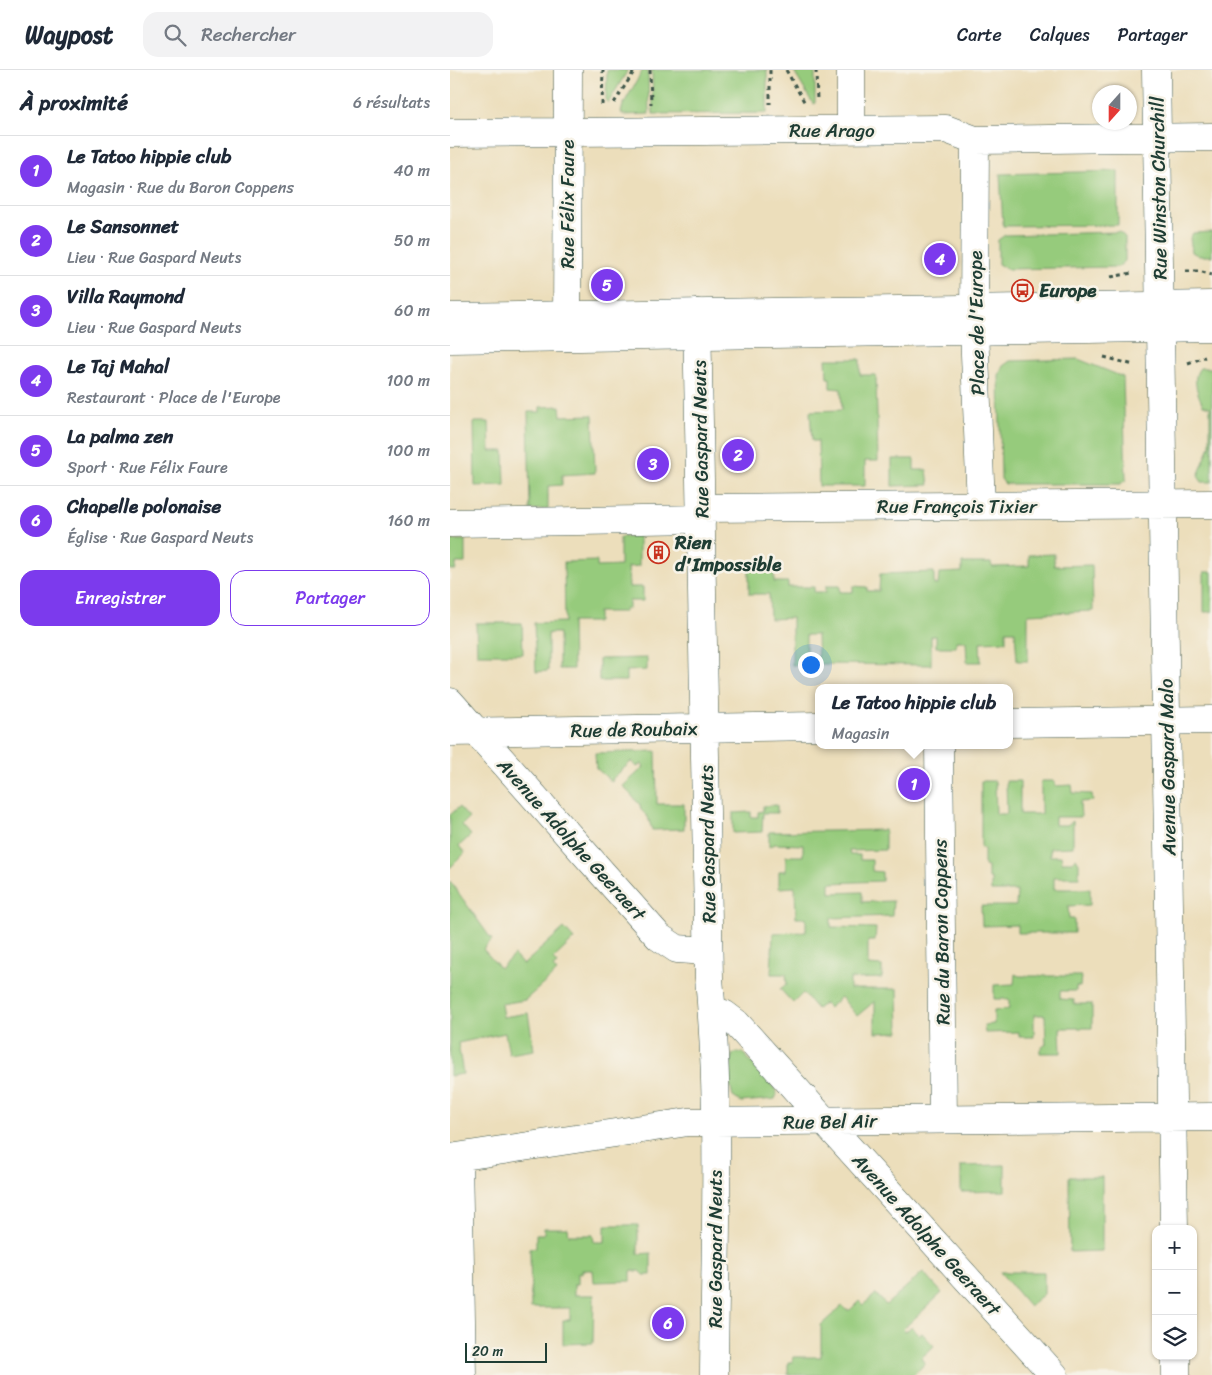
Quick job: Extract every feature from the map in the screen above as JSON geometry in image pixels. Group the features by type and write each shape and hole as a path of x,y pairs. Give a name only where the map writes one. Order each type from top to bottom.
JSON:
{"street":[{"name":"Rue Félix Faure","path":"567,327 568,70"},
{"path":"851,70 851,129"},
{"name":"Rue Winston Churchill","path":"1156,70 1155,138 1160,317"},
{"name":"Rue Arago","path":"450,133 567,132 598,125 946,129 975,140 1212,137"},
{"name":"Place de l'Europe","path":"975,140 974,318 981,506"},
{"path":"1160,317 1212,305"},
{"path":"450,317 567,327"},
{"path":"450,339 567,327 974,318 1160,317 1212,327"},
{"name":"Avenue Gaspard Malo","path":"1160,317 1174,1225"},
{"name":"Rue Gaspard Neuts","path":"697,324 706,728 708,952 713,1012 715,1122 714,1375"},
{"name":"Rue François Tixier","path":"450,523 981,506 1212,504"},
{"name":"Avenue Adolphe Geeraert","path":"450,702 463,732 659,937 677,949 708,952"},
{"path":"1013,723 1212,720"},
{"name":"Rue de Roubaix","path":"463,732 815,726"},
{"name":"Rue du Baron Coppens","path":"939,749 943,1119"},
{"name":"Avenue Adolphe Geeraert","path":"713,1012 724,1014 736,1024 1054,1375"},
{"name":"Rue Bel Air","path":"454,1157 688,1122 1212,1117"},
{"path":"454,1157 462,1375"},
{"path":"1176,1360 1176,1375"}],"path":[{"path":"598,125 603,103 604,70"},
{"path":"598,125 608,114 635,70"},
{"path":"650,70 651,110"},
{"path":"770,70 770,108"},
{"path":"786,70 804,100 807,111"}],"green space":[{"path":"607,70 628,70 608,103 606,100"},
{"path":"643,70 648,70 649,114 624,115 621,113 623,105"},
{"path":"652,70 767,70 767,113 653,114"},
{"path":"793,70 815,70 815,103 813,104"},
{"path":"1118,171 1118,225 1003,226 1000,174"},
{"path":"1119,232 1125,237 1125,261 1118,267 1007,269 998,264 998,240 1005,235"},
{"path":"1212,232 1212,256 1199,256 1192,252 1190,238 1193,233"},
{"path":"826,359 860,359 860,375 876,375 878,461 865,461 865,486 819,486 818,441 812,441 810,411 842,410 841,389 830,388 830,378 827,378"},
{"path":"1078,359 1123,377 1126,480 1120,484 1005,484 1001,479 999,375 1003,366 1010,361"},
{"path":"1200,368 1212,368 1212,482 1202,482 1198,476 1210,446 1210,407 1203,405 1196,386 1197,372"},
{"path":"560,406 561,416 593,415 595,473 562,475 562,485 548,486 548,509 530,510 528,412 540,412 540,407"},
{"path":"474,422 489,422 490,451 504,451 505,485 475,486"},
{"path":"892,459 914,459 914,470 927,470 929,485 892,486"},
{"path":"639,536 639,566 628,567 629,587 643,587 643,601 629,601 629,609 625,608 624,612 598,612 598,622 572,622 573,669 559,669 559,633 548,633 548,671 536,672 534,623 565,622 564,562 597,561 597,567 620,566 620,537"},
{"path":"450,540 465,540 465,563 456,563 456,570 450,570"},
{"path":"1054,554 1054,566 1092,565 1093,611 1028,614 1028,661 1017,661 1015,631 1006,631 1006,641 980,642 981,662 967,662 966,641 956,641 956,647 936,647 936,636 931,636 931,665 818,664 817,635 806,635 806,665 792,665 792,618 770,619 769,594 749,594 749,567 774,567 774,582 788,582 788,587 814,587 814,592 826,592 826,586 840,586 840,592 853,592 853,586 867,587 867,591 879,591 880,574 934,572 934,585 938,585 939,573 962,572 962,563 991,563 992,567 1029,566 1029,555"},
{"path":"1204,572 1212,572 1212,612 1204,612"},
{"path":"476,623 522,623 523,654 477,654"},
{"path":"647,658 647,670 626,671 626,681 599,681 599,659"},
{"path":"656,751 657,804 684,804 684,829 652,830 648,817 623,786 644,767 642,764 637,767 632,761 613,778 612,782 596,768 595,753"},
{"path":"981,781 995,781 996,814 1007,814 1006,781 1020,781 1020,814 1041,814 1041,781 1055,781 1055,786 1072,785 1073,793 1092,794 1093,801 1080,802 1081,817 1055,817 1055,825 1067,825 1073,821 1073,847 1050,848 1050,856 1061,856 1062,862 1073,862 1076,858 1079,863 1079,877 1054,877 1054,889 1090,889 1090,905 1068,906 1069,919 1074,919 1074,933 1018,933 1018,925 982,926 981,906 1016,906 1017,891 991,891 991,878 988,878 988,867 984,866 984,848 981,848"},
{"path":"777,805 777,813 763,813 762,832 733,833 733,813 751,812 751,817 758,817 758,812 763,811 763,806"},
{"path":"459,807 469,818 462,825 471,835 459,846 465,853 450,868 450,815"},
{"path":"885,830 885,850 849,851 850,855 860,855 860,860 872,860 872,871 882,872 882,881 830,883 830,893 862,892 862,902 893,901 892,916 831,918 831,927 876,928 875,941 868,941 868,965 882,966 882,978 850,979 850,989 898,989 899,1032 875,1033 875,1001 857,1016 841,997 829,1008 825,1003 817,1009 803,993 793,1003 780,989 787,984 786,974 771,974 773,933 806,932 806,918 796,918 795,887 779,888 779,871 786,871 786,856 803,856 803,845 774,844 769,847 769,832"},
{"path":"450,881 492,940 483,949 500,968 514,955 523,965 564,928 574,939 553,959 557,964 553,967 557,972 525,1000 501,1004 503,1017 528,1013 534,1050 509,1054 505,1033 458,1043 463,1074 450,1076"},
{"path":"1015,974 1019,976 1081,976 1080,987 1076,986 1076,991 1060,991 1060,999 1074,1000 1074,1004 1092,1004 1092,1028 1060,1028 1061,1053 1040,1053 1040,1049 1046,1044 1045,1015 1034,1015 1034,1037 1019,1037 1019,1032 985,1033 984,1025 994,1024 994,1010 1009,1009 1009,999 994,999 994,985 1014,984"},
{"path":"737,1052 743,1053 775,1089 777,1094 775,1099 741,1102 733,1097 730,1083 732,1055"},
{"path":"1005,1165 1005,1191 961,1192 961,1166"},
{"path":"1069,1177 1102,1177 1102,1251 1070,1252"},
{"path":"605,1225 638,1225 638,1254 651,1253 651,1275 644,1275 640,1271 631,1271 631,1281 594,1282 593,1270 582,1270 582,1273 578,1273 578,1284 574,1284 574,1295 594,1295 593,1343 563,1344 563,1320 570,1320 570,1308 531,1308 530,1248 536,1247 536,1234 544,1234 544,1228 568,1228 569,1235 593,1235 594,1242 605,1242"},
{"path":"923,1272 942,1293 903,1329 905,1332 911,1327 919,1335 922,1333 934,1346 921,1358 925,1364 913,1375 788,1375 788,1362 792,1362 793,1357 821,1357 821,1325 842,1306 846,1310 850,1310 859,1301 863,1305 876,1294 886,1305"},
{"path":"1000,1272 1044,1272 1044,1294 1029,1306"}],"place":[{"name":"Le Taj Mahal","path":"940,259"},
{"name":"La palma zen","path":"607,285"},
{"name":"Europe","path":"1023,290"},
{"name":"Le Sansonnet","path":"738,455"},
{"name":"Villa Raymond","path":"653,464"},
{"name":"Rien d'Impossible","path":"659,553"},
{"name":"Le Tatoo hippie club","path":"914,784"},
{"name":"Chapelle polonaise","path":"668,1323"}]}
